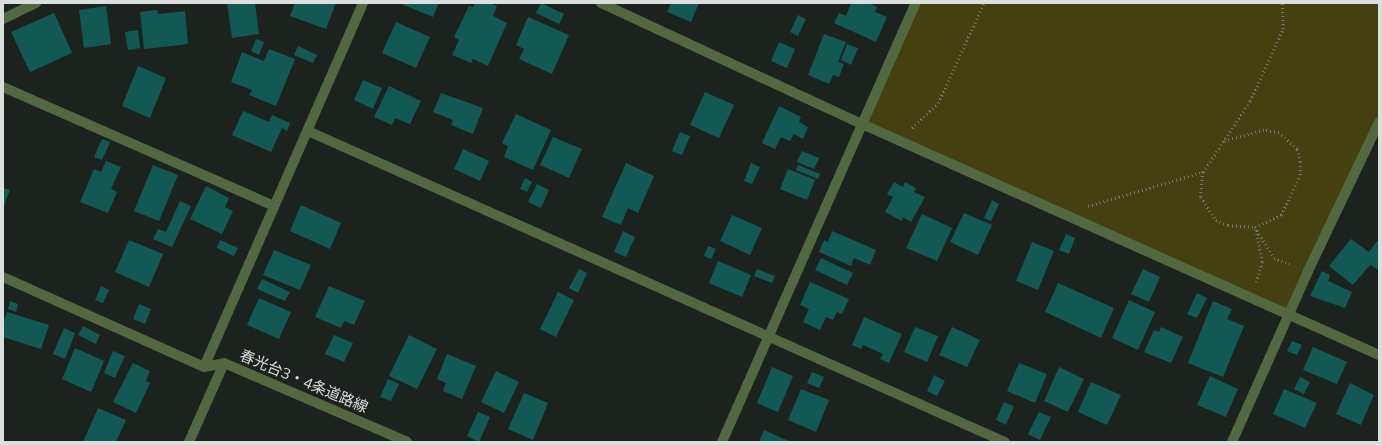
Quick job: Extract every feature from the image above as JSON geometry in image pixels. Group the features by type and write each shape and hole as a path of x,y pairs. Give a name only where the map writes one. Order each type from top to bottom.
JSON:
{"street":[{"path":"3,19 36,3"},
{"path":"204,368 308,131 362,3"},
{"path":"601,3 862,124 1379,355"},
{"path":"722,442 916,3"},
{"path":"3,87 274,206"},
{"path":"1232,442 1308,271 1375,140 1379,122"},
{"path":"308,131 1005,442"},
{"path":"3,277 204,368 224,363"},
{"name":"春光台3・4条道路線","path":"189,442 224,363 406,442"}],"path":[{"path":"900,140 938,103 984,3"},
{"path":"1224,141 1264,130 1279,132 1296,149 1300,162 1300,175 1281,215 1255,227 1228,225 1216,220 1201,197 1203,172 1250,101 1283,29 1282,3"},
{"path":"1064,213 1203,172"},
{"path":"1255,227 1274,258 1308,271"},
{"path":"1251,298 1262,262 1255,227"}],"shaded area":[{"path":"916,3 1379,3 1379,120 1289,315 862,124"}],"building":[{"path":"227,3 255,3 259,34 232,38"},
{"path":"295,3 336,3 326,29 290,16"},
{"path":"399,3 439,3 433,17"},
{"path":"475,3 490,3 497,6 493,16 507,23 488,66 473,59 471,63 452,55 459,40 454,37 469,6 473,7"},
{"path":"541,3 564,14 559,24 536,13"},
{"path":"671,3 699,3 691,22 667,12"},
{"path":"851,3 869,3 877,7 875,12 887,17 876,42 834,23 839,13 846,16"},
{"path":"106,6 111,44 84,48 79,10"},
{"path":"157,10 158,14 185,11 188,44 144,49 140,12"},
{"path":"54,13 72,53 30,72 11,32"},
{"path":"798,15 806,19 798,36 790,32"},
{"path":"528,17 569,35 552,74 519,59 524,49 516,45"},
{"path":"396,22 430,37 416,68 382,53"},
{"path":"138,30 140,48 128,50 125,32"},
{"path":"824,34 846,42 838,62 844,64 839,77 833,75 829,84 808,75"},
{"path":"256,39 264,42 259,55 251,51"},
{"path":"779,42 795,49 787,68 771,61"},
{"path":"847,44 858,48 851,65 841,60"},
{"path":"298,46 317,55 313,63 294,55"},
{"path":"269,49 295,59 276,106 249,95 252,90 231,82 242,52 264,61"},
{"path":"138,66 166,78 150,118 122,106"},
{"path":"363,80 382,88 373,109 354,100"},
{"path":"389,86 421,101 410,124 395,118 392,125 374,117"},
{"path":"705,92 734,105 719,138 690,125"},
{"path":"441,93 483,108 473,134 451,125 453,120 433,112"},
{"path":"779,106 801,117 799,122 808,127 803,139 794,134 790,141 781,137 775,149 762,143"},
{"path":"243,111 269,122 272,115 290,123 287,131 282,128 271,152 232,135"},
{"path":"516,114 551,130 533,170 504,157 508,146 502,143"},
{"path":"680,132 690,136 682,155 672,151"},
{"path":"553,137 582,149 569,178 540,165"},
{"path":"102,139 110,142 102,160 94,157"},
{"path":"463,149 489,161 480,181 454,169"},
{"path":"802,151 819,158 814,169 797,162"},
{"path":"106,161 121,167 111,189 117,192 108,213 80,202 94,169 101,172"},
{"path":"626,163 654,176 638,213 628,208 621,225 602,217"},
{"path":"751,163 760,167 752,184 744,181"},
{"path":"153,165 178,175 159,221 134,211"},
{"path":"798,165 820,174 818,179 796,170"},
{"path":"788,169 815,180 807,200 780,189"},
{"path":"525,178 532,182 527,192 520,189"},
{"path":"894,182 903,187 905,182 916,188 914,192 925,197 911,222 903,217 902,221 885,212 893,197 887,194"},
{"path":"537,184 549,190 541,208 528,202"},
{"path":"206,186 229,198 225,207 233,211 222,234 190,219"},
{"path":"3,188 10,190 3,208"},
{"path":"992,200 999,204 991,221 984,218"},
{"path":"180,201 191,206 172,247 153,239 158,229 166,232"},
{"path":"301,205 341,223 330,249 290,231"},
{"path":"964,213 992,225 978,255 950,242"},
{"path":"922,214 952,228 937,261 906,248"},
{"path":"732,215 762,228 750,255 720,241"},
{"path":"623,231 635,237 626,257 614,252"},
{"path":"832,231 876,250 870,265 854,258 851,266 819,252 824,240 828,242"},
{"path":"1066,234 1075,238 1069,254 1059,250"},
{"path":"1351,239 1369,252 1377,241 1379,243 1379,270 1370,265 1353,285 1329,266"},
{"path":"129,240 163,254 149,287 115,272"},
{"path":"220,240 238,248 234,256 217,248"},
{"path":"1032,242 1054,251 1038,290 1016,281"},
{"path":"708,246 716,249 711,259 704,256"},
{"path":"274,250 311,265 300,290 263,275"},
{"path":"821,258 853,273 847,285 815,270"},
{"path":"718,261 751,275 742,297 709,283"},
{"path":"579,269 587,273 578,293 569,288"},
{"path":"757,269 775,276 772,283 754,276"},
{"path":"1143,269 1160,277 1149,302 1131,294"},
{"path":"1322,271 1330,275 1328,281 1352,292 1345,308 1310,296"},
{"path":"262,279 290,292 285,301 257,289"},
{"path":"810,282 849,299 842,314 837,312 833,320 826,317 820,330 803,322 809,309 800,305"},
{"path":"1058,283 1114,308 1101,338 1045,312"},
{"path":"101,286 109,290 103,303 95,300"},
{"path":"329,286 365,301 354,325 344,321 341,328 315,317"},
{"path":"558,292 574,300 556,337 540,329"},
{"path":"1197,293 1207,298 1197,318 1187,314"},
{"path":"259,298 291,312 279,339 247,325"},
{"path":"1129,300 1155,312 1138,350 1112,338"},
{"path":"10,301 18,304 16,312 8,309"},
{"path":"1213,301 1232,309 1227,319 1244,326 1223,377 1188,363"},
{"path":"139,304 151,309 145,324 133,319"},
{"path":"7,312 49,325 41,349 3,337 3,324"},
{"path":"864,317 902,334 889,363 880,359 883,354 863,345 861,349 852,345"},
{"path":"83,326 100,335 96,344 78,335"},
{"path":"915,327 938,336 927,362 904,352"},
{"path":"952,327 980,340 967,367 939,355"},
{"path":"1161,327 1183,337 1171,363 1144,352 1154,330 1159,332"},
{"path":"64,328 75,333 65,359 53,354"},
{"path":"334,335 353,343 344,362 325,354"},
{"path":"409,335 437,349 417,389 389,376"},
{"path":"1292,341 1302,345 1297,355 1287,351"},
{"path":"1313,347 1347,362 1337,384 1303,370"},
{"path":"75,348 104,361 91,392 62,379"},
{"path":"113,351 125,356 115,378 104,373"},
{"path":"447,354 476,366 462,399 443,391 446,383 437,379"},
{"path":"133,363 150,371 146,381 150,383 136,413 113,402"},
{"path":"1019,363 1047,374 1035,403 1007,391"},
{"path":"772,367 793,376 778,412 757,403"},
{"path":"1059,367 1084,379 1068,412 1044,401"},
{"path":"496,371 519,382 504,413 481,402"},
{"path":"812,372 824,377 819,388 807,383"},
{"path":"934,375 945,381 937,396 927,391"},
{"path":"1210,376 1238,389 1226,417 1197,405"},
{"path":"1300,377 1310,382 1304,394 1294,389"},
{"path":"388,379 399,384 391,401 380,397"},
{"path":"1091,382 1121,395 1107,425 1078,412"},
{"path":"1350,383 1374,395 1361,425 1336,414"},
{"path":"801,389 829,400 816,432 788,420"},
{"path":"1284,389 1317,403 1305,428 1273,414"},
{"path":"524,393 548,403 533,440 508,429"},
{"path":"1004,402 1014,406 1006,425 996,420"},
{"path":"98,408 126,420 116,442 83,442"},
{"path":"478,412 490,417 479,442 467,436"},
{"path":"1039,412 1051,417 1040,440 1028,434"},
{"path":"764,430 791,442 759,442"}]}
